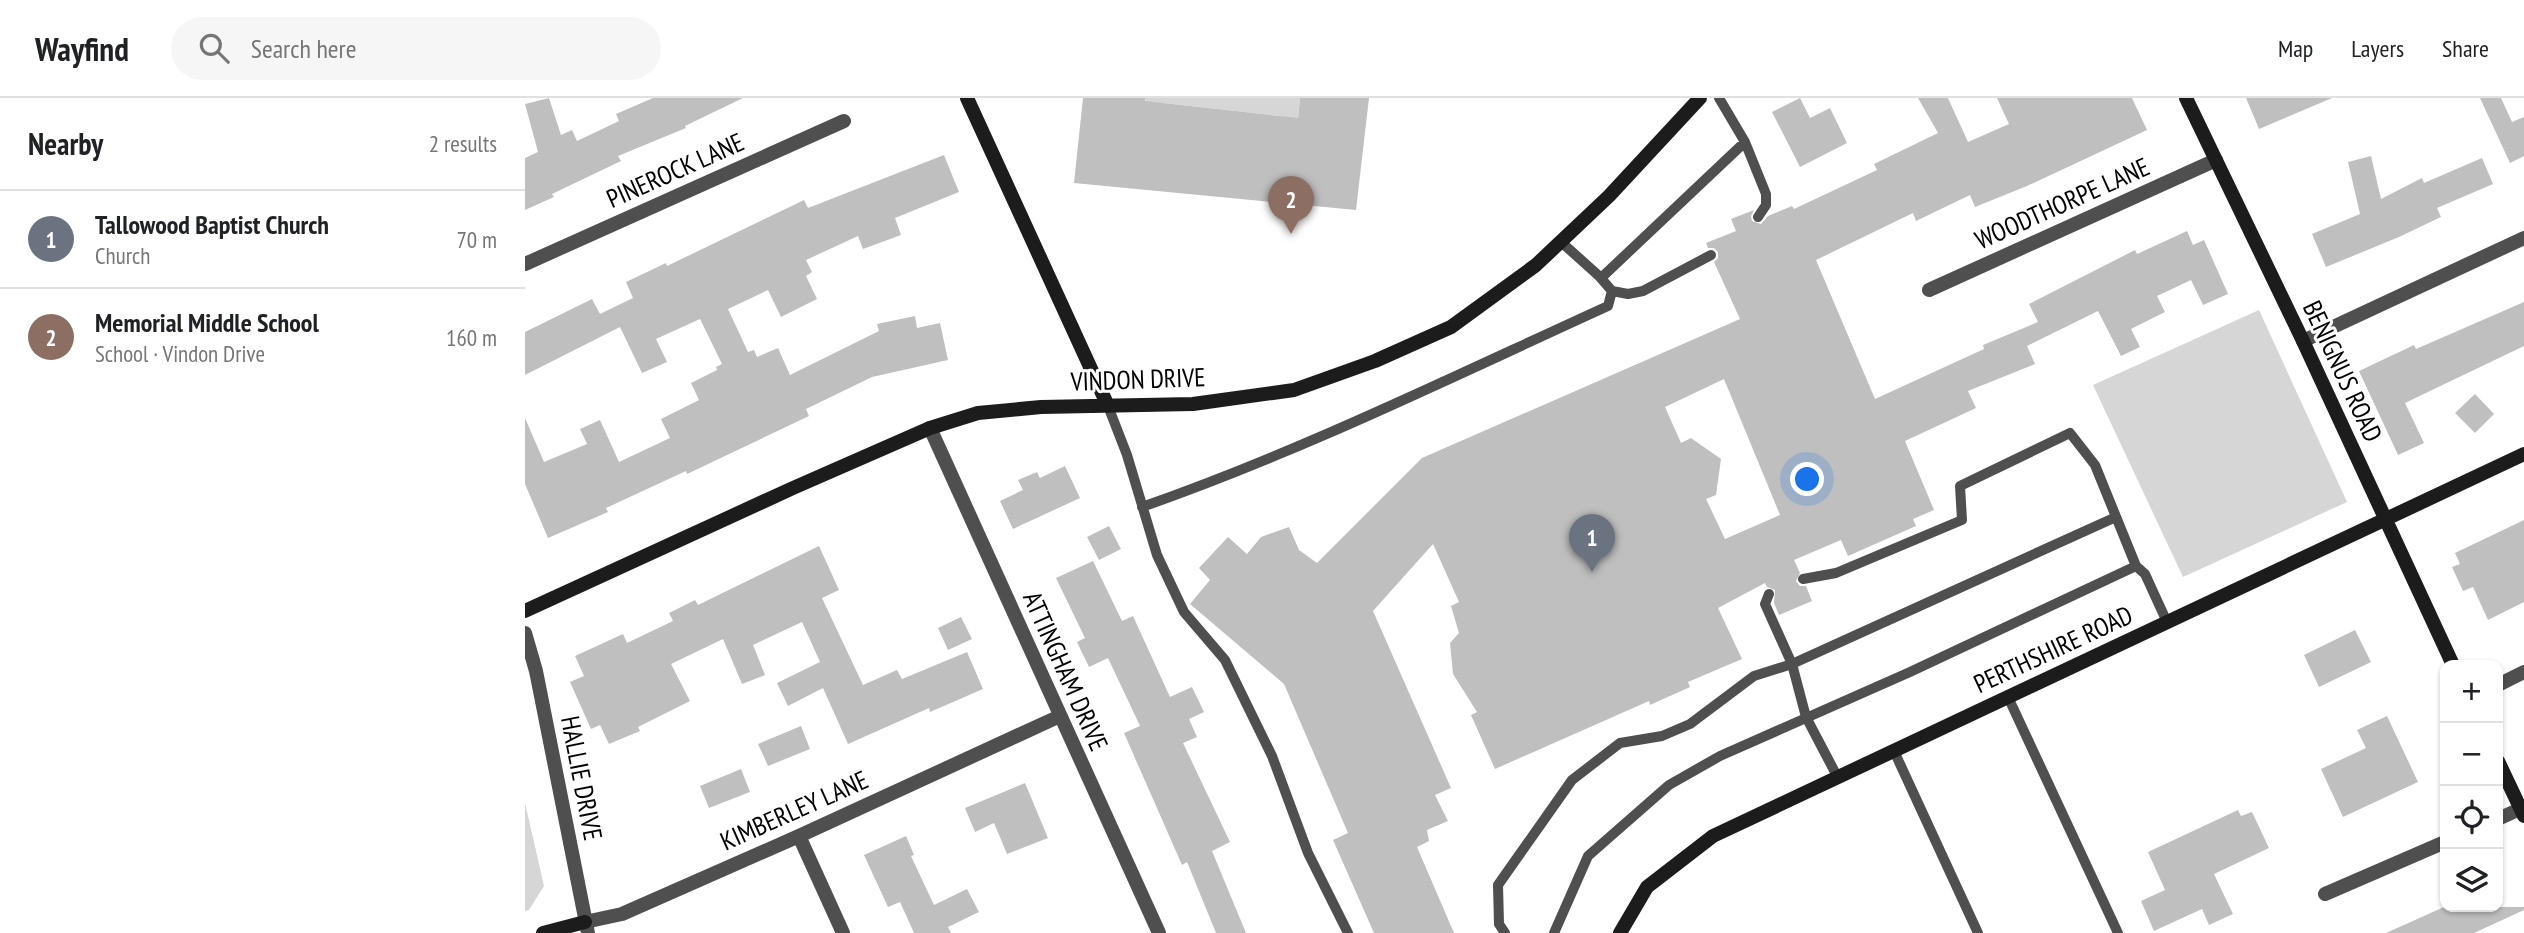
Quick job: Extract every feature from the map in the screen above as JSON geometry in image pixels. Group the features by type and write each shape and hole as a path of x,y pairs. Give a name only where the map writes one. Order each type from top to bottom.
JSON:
{"street":[{"path":"967,98 1108,406"},
{"name":"BENIGNUS ROAD","path":"2186,98 2303,341 2451,660"},
{"name":"VINDON DRIVE","path":"525,611 930,428 978,413 1041,407 1193,404 1294,390 1375,361 1451,327 1536,265 1609,196 1696,101"},
{"name":"PINEROCK LANE","path":"525,264 844,121"},
{"name":"WOODTHORPE LANE","path":"1929,290 2216,160"},
{"path":"2303,341 2524,238"},
{"name":"ATTINGHAM DRIVE","path":"930,428 1160,933"},
{"name":"PERTHSHIRE ROAD","path":"1620,933 1647,887 1713,836 2524,454"},
{"name":"HALLIE DRIVE","path":"525,633 536,671 586,928"},
{"path":"2503,682 2524,672"},
{"name":"KIMBERLEY LANE","path":"543,933 586,928 622,914 1059,716"},
{"path":"2503,772 2522,813 2503,818"},
{"path":"799,836 843,933"},
{"path":"2325,894 2440,844"}],"lane":[{"path":"1719,98 1745,142 1766,194 1766,205 1758,217"},
{"path":"1601,278 1745,142"},
{"path":"1560,242 1612,291 1628,294 1643,291 1710,255"},
{"path":"1142,507 1212,482 1301,444 1608,306 1612,291"},
{"path":"1108,406 1127,455 1157,555 1184,612 1225,660 1272,756 1308,853 1348,933"},
{"path":"1803,579 1836,573 1962,520 1960,486 2070,433 2095,465 2136,566 2145,574 2167,622"},
{"path":"1505,933 1499,924 1498,885 1571,780 1620,743 1661,736 1690,724 1754,676 1792,664 2116,517"},
{"path":"1554,933 1588,856 1669,785 1720,756 1824,711 2136,566"},
{"path":"1769,594 1765,604 1792,664 1806,718 1836,776"},
{"path":"2008,697 2118,933"},
{"path":"1894,751 1978,933"}],"shaded area":[{"path":"1146,98 1300,98 1297,125 1280,116 1164,103 1145,108"},
{"path":"2259,310 2347,502 2183,577 2093,385"},
{"path":"525,803 544,886 529,910 525,911"}],"building":[{"path":"549,98 561,135 572,130 577,141 619,121 616,114 653,98 743,98 685,126 686,128 618,156 621,161 525,210 525,158 538,152 525,104"},
{"path":"1083,98 1146,98 1145,101 1298,118 1300,98 1369,98 1356,210 1074,183"},
{"path":"1800,98 1810,118 1830,108 1847,143 1800,167 1772,112"},
{"path":"1918,98 1948,98 1968,142 2009,124 1997,98 2132,98 2147,130 1975,207 1970,195 1916,221 1913,213 1816,260 1875,399 1984,349 1983,345 2038,322 2029,304 2135,250 2137,254 2187,231 2193,245 2204,240 2228,294 2203,305 2191,280 2157,296 2165,312 2131,329 2140,347 2121,356 2098,311 2027,346 2035,364 1968,391 1976,408 1905,441 1934,510 1913,519 1916,526 1848,556 1841,540 1794,560 1800,573 1796,581 1800,586 1806,586 1812,601 1779,615 1774,603 1775,590 1767,587 1765,583 1718,608 1742,659 1688,682 1690,687 1650,705 1649,701 1495,769 1471,715 1477,712 1453,674 1450,643 1459,633 1451,606 1459,602 1433,544 1373,611 1451,788 1435,795 1448,821 1427,830 1429,841 1417,847 1454,933 1374,933 1333,840 1348,833 1284,684 1190,604 1210,580 1199,568 1228,537 1247,554 1261,537 1289,527 1299,550 1317,563 1422,458 1740,319 1714,262 1718,258 1718,252 1714,248 1708,248 1706,243 1736,231 1731,219 1754,210 1752,221 1761,224 1768,216 1792,206 1794,209 1877,170 1874,164 1938,133","holes":["1724,379 1780,515 1725,539 1706,499 1716,495 1721,459 1691,438 1681,443 1665,407"]},
{"path":"2246,98 2332,98 2259,129"},
{"path":"2480,98 2501,98 2512,122 2524,117 2524,156 2510,163"},
{"path":"944,155 959,192 895,218 901,235 863,249 858,236 806,260 812,272 806,276 817,299 781,317 768,290 728,309 748,352 754,350 757,357 778,348 790,375 879,331 877,324 915,316 917,328 940,323 948,360 872,377 806,409 809,416 687,474 686,471 606,508 608,512 548,538 525,484 525,418 544,462 587,444 580,429 600,420 619,462 670,438 661,419 699,400 691,383 717,370 716,367 722,364 700,319 656,339 667,362 642,373 620,327 525,375 525,332 592,299 600,314 633,298 626,282 666,263 667,266 804,200 808,208"},
{"path":"2371,156 2381,199 2422,178 2424,183 2482,158 2493,184 2437,208 2441,217 2326,267 2312,234 2360,214 2348,162"},
{"path":"2524,302 2524,346 2405,403 2424,443 2398,455 2359,371 2414,345 2416,349"},
{"path":"2475,394 2494,414 2475,433 2455,413"},
{"path":"1065,466 1080,498 1013,529 1000,501 1023,490 1018,480 1037,472 1040,478"},
{"path":"2524,520 2524,602 2488,620 2473,587 2463,591 2452,567 2460,564 2455,553"},
{"path":"1109,526 1121,549 1099,560 1087,537"},
{"path":"819,546 839,590 822,598 863,685 897,670 902,679 967,652 983,689 930,712 929,708 848,744 823,688 788,706 777,683 820,662 802,622 753,645 765,675 742,684 723,639 671,664 690,701 638,727 640,731 609,744 600,725 591,729 570,682 584,676 575,656 623,634 627,643 673,621 669,613 695,600 698,605"},
{"path":"1093,561 1122,621 1133,616 1170,697 1192,687 1204,712 1189,719 1197,737 1183,743 1230,842 1212,851 1246,933 1216,933 1187,862 1182,865 1124,733 1140,726 1108,658 1089,667 1077,642 1085,638 1056,578"},
{"path":"961,617 972,639 948,650 938,628"},
{"path":"2355,630 2371,662 2319,687 2304,655"},
{"path":"2387,716 2418,782 2343,817 2321,769 2366,748 2357,730"},
{"path":"801,726 810,749 768,766 758,744"},
{"path":"741,769 750,792 709,808 700,786"},
{"path":"1025,783 1048,838 1007,854 994,823 975,832 965,808"},
{"path":"2238,810 2241,816 2252,812 2269,848 2214,874 2233,914 2209,925 2202,909 2154,931 2141,901 2165,890 2148,852"},
{"path":"906,836 914,855 911,856 934,905 967,889 979,912 948,927 951,933 914,933 900,902 888,907 864,855"},
{"path":"2503,907 2524,907 2524,910 2474,933 2386,933 2440,909 2440,912 2503,912"}],"place":[{"name":"Memorial Middle School","path":"1291,234"},
{"name":"Tallowood Baptist Church","path":"1592,572"}]}
